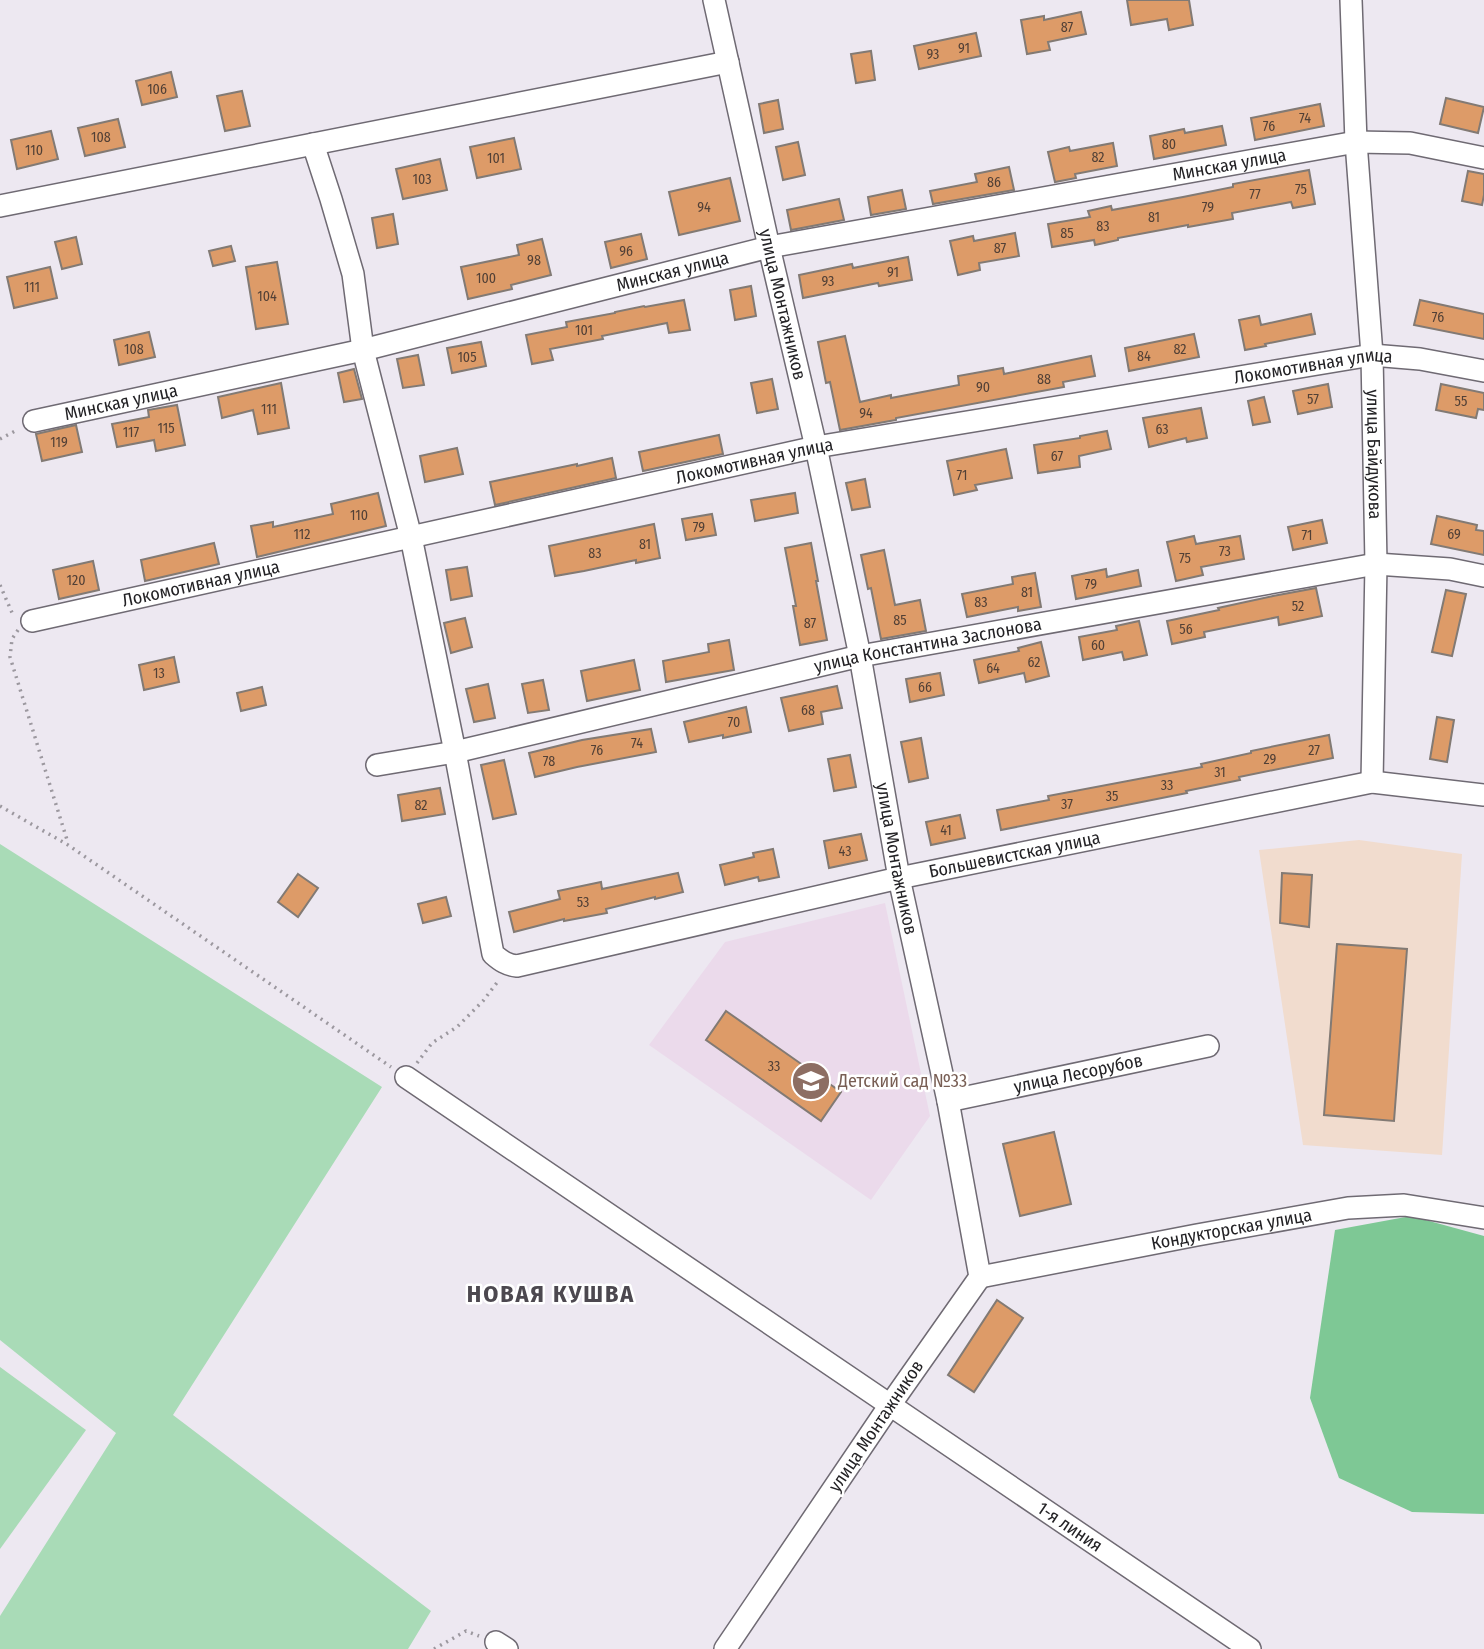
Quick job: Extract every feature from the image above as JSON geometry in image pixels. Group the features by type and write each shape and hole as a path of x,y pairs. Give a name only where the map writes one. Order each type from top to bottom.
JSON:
{"street":[{"name":"улица Байдукова","path":"1351,0 1356,142 1372,355 1376,564 1372,782"},
{"name":"улица Монтажников","path":"719,1 728,62 816,447 860,656 899,878 948,1101 980,1277 725,1649"},
{"path":"0,206 728,62"},
{"name":"Минская улица","path":"34,421 363,350 769,247 1356,142 1410,143 1484,158"},
{"path":"313,144 353,274 363,350 411,537 456,752 493,954 510,965"},
{"name":"Локомотивная улица","path":"23,620 816,447 1372,355 1420,359 1484,371"},
{"name":"улица Константина Заслонова","path":"377,765 456,752 860,656 1376,564 1450,569 1484,576"},
{"name":"Большевистская улица","path":"510,965 517,966 899,878 1372,782 1484,795"},
{"name":"улица Лесорубов","path":"948,1101 1208,1046"},
{"name":"1-я линия","path":"406,1077 1250,1649"},
{"name":"Кондукторская улица","path":"980,1277 1348,1208 1404,1205 1484,1218"}],"path":[{"path":"0,585 23,620 12,639 10,657 68,845"},
{"path":"0,806 68,845 406,1077 432,1043 457,1027 484,1001 510,965"},
{"path":"434,1649 467,1631 502,1646"}],"shaded area":[{"path":"1359,840 1462,854 1442,1155 1303,1145 1259,850"},
{"name":"Детский сад №33","path":"885,903 930,1116 871,1200 649,1045 725,942"}],"green space":[{"path":"0,844 382,1087 173,1415 431,1611 408,1649 0,1649 0,1616 116,1433 0,1340"},
{"path":"1411,1216 1484,1236 1484,1514 1412,1512 1339,1478 1310,1398 1335,1230"},
{"path":"0,1367 86,1430 0,1549"}],"building":[{"path":"1127,0 1189,0 1193,25 1169,30 1167,19 1131,25"},
{"path":"1081,12 1086,34 1048,42 1050,50 1027,54 1021,20 1044,16 1044,20"},
{"path":"976,33 981,56 919,69 914,46"},
{"path":"871,51 875,80 856,83 851,54"},
{"path":"171,72 177,97 142,105 136,81"},
{"path":"242,91 250,126 225,131 217,96"},
{"path":"1446,98 1484,107 1478,133 1440,124"},
{"path":"778,100 783,129 764,133 759,104"},
{"path":"1320,104 1324,126 1255,140 1251,118"},
{"path":"118,119 125,147 85,156 78,128"},
{"path":"1222,126 1226,145 1154,159 1150,136 1184,129 1185,133"},
{"path":"51,131 58,159 17,169 11,140"},
{"path":"514,138 521,169 477,178 470,147"},
{"path":"798,142 805,175 783,180 776,147"},
{"path":"1113,143 1117,166 1075,174 1076,178 1055,182 1048,152"},
{"path":"440,159 447,190 403,199 396,169"},
{"path":"1009,167 1014,190 933,204 930,191 977,182 975,174"},
{"path":"1309,170 1315,204 1293,208 1291,202 1232,213 1233,219 1118,238 1095,245 1094,240 1052,247 1048,224 1090,217 1088,211 1111,206 1112,210 1183,197 1233,187 1233,184"},
{"path":"1468,171 1484,174 1482,205 1462,201"},
{"path":"730,178 740,221 679,235 669,192"},
{"path":"902,190 906,209 871,215 868,197"},
{"path":"839,199 844,220 791,230 787,210"},
{"path":"393,214 398,244 377,248 372,218"},
{"path":"1015,233 1019,256 979,263 980,270 958,275 950,241 973,236 974,241"},
{"path":"641,234 647,259 611,268 605,242"},
{"path":"76,237 82,264 62,269 55,242"},
{"path":"542,239 551,275 511,285 512,289 468,299 461,267 519,255 517,245"},
{"path":"231,246 235,261 213,266 209,251"},
{"path":"908,257 912,280 879,286 878,283 803,298 799,275 852,264 853,268"},
{"path":"277,262 288,324 256,329 246,267"},
{"path":"50,267 57,298 14,308 7,277"},
{"path":"751,286 756,316 735,320 730,290"},
{"path":"684,300 690,330 669,333 667,323 602,336 603,339 550,349 553,360 532,364 526,335 567,327 566,322"},
{"path":"1420,300 1484,314 1484,339 1414,325"},
{"path":"1311,314 1315,334 1245,350 1239,320 1259,316 1261,325"},
{"path":"149,332 155,357 119,365 114,340"},
{"path":"1194,334 1199,357 1129,371 1125,348"},
{"path":"845,336 860,402 959,385 958,376 1003,368 1004,374 1091,356 1095,376 1063,382 1064,387 840,430 830,382 826,383 818,342"},
{"path":"481,342 486,366 452,373 447,348"},
{"path":"418,355 424,385 403,388 397,359"},
{"path":"354,369 362,399 344,402 338,373"},
{"path":"772,379 778,409 757,413 751,383"},
{"path":"281,383 289,428 258,434 253,410 222,418 218,397"},
{"path":"1328,384 1332,407 1298,414 1293,391"},
{"path":"1441,384 1484,393 1484,410 1478,409 1476,418 1436,410"},
{"path":"1264,397 1270,422 1253,425 1248,401"},
{"path":"177,405 185,445 156,451 154,440 117,447 112,424 149,417 148,410"},
{"path":"1201,408 1207,438 1187,442 1186,438 1149,447 1143,418"},
{"path":"76,425 82,452 42,461 36,434"},
{"path":"1107,431 1111,449 1079,456 1080,467 1038,473 1034,445"},
{"path":"719,435 723,454 643,471 639,452"},
{"path":"457,448 463,474 425,482 420,456"},
{"path":"1006,449 1012,478 975,485 977,490 954,495 947,461"},
{"path":"612,458 616,478 495,505 490,482"},
{"path":"865,479 870,507 852,510 846,483"},
{"path":"378,493 386,526 257,557 251,526 273,522 273,527 333,514 331,504"},
{"path":"795,493 798,513 755,521 751,500"},
{"path":"712,514 716,535 686,540 682,519"},
{"path":"1437,516 1477,525 1476,530 1484,531 1484,555 1431,544"},
{"path":"1322,520 1327,543 1293,550 1288,527"},
{"path":"654,524 660,558 555,576 549,546"},
{"path":"1194,536 1196,544 1240,536 1244,559 1201,567 1203,575 1176,581 1167,542"},
{"path":"214,543 219,564 145,581 141,560"},
{"path":"811,543 827,640 800,645 785,548"},
{"path":"884,550 895,605 920,600 926,631 881,639 861,555"},
{"path":"93,561 99,590 59,599 53,570"},
{"path":"467,567 472,596 451,600 446,570"},
{"path":"1106,569 1107,577 1138,570 1141,586 1076,599 1072,576"},
{"path":"1035,573 1041,607 1018,611 1018,607 967,617 962,594 1013,584 1012,577"},
{"path":"1316,588 1322,616 1279,625 1278,617 1204,632 1205,637 1172,644 1167,621"},
{"path":"1446,590 1466,594 1452,656 1432,652"},
{"path":"465,618 472,647 451,653 444,623"},
{"path":"1139,621 1147,655 1124,660 1122,652 1083,660 1079,637 1117,630 1116,626"},
{"path":"729,640 734,670 666,682 663,661 709,652 708,644"},
{"path":"1041,642 1049,676 1026,682 1024,673 979,683 974,660 1019,651 1018,648"},
{"path":"174,657 179,682 144,690 139,665"},
{"path":"634,660 640,690 587,701 581,671"},
{"path":"940,673 944,695 910,702 906,679"},
{"path":"543,680 549,710 528,713 522,684"},
{"path":"488,684 495,718 474,722 466,689"},
{"path":"837,686 842,708 821,712 823,724 789,731 781,698"},
{"path":"262,687 266,705 241,711 237,693"},
{"path":"746,707 751,732 689,742 684,722"},
{"path":"1437,717 1454,720 1447,762 1430,759"},
{"path":"651,729 656,752 535,777 529,753 582,740"},
{"path":"1329,735 1333,758 1239,777 1240,780 1186,791 1187,793 1001,830 997,810 1049,800 1048,796 1202,767 1201,764 1251,751"},
{"path":"921,738 928,778 909,782 901,742"},
{"path":"850,755 856,787 834,791 828,759"},
{"path":"504,760 516,814 493,819 481,765"},
{"path":"440,788 445,814 402,821 398,795"},
{"path":"960,815 965,838 931,845 926,822"},
{"path":"861,834 867,860 829,868 824,841"},
{"path":"773,849 779,877 759,881 758,877 725,885 720,865 754,857 753,853"},
{"path":"678,873 683,892 606,909 607,913 564,919 514,932 509,912 560,899 558,891 601,882 602,889"},
{"path":"1282,873 1312,875 1309,927 1280,923"},
{"path":"298,874 318,888 298,917 278,902"},
{"path":"446,897 451,916 423,923 418,904"},
{"path":"1337,944 1407,949 1394,1121 1324,1115"},
{"path":"726,1011 841,1092 821,1121 706,1040"},
{"path":"1054,1132 1071,1204 1020,1216 1003,1144"},
{"path":"997,1300 1023,1318 974,1392 948,1375"}],"place":[{"name":"Детский сад №33","path":"811,1081"}],"district":[{"name":"НОВАЯ КУШВА","path":"551,1294"}]}
